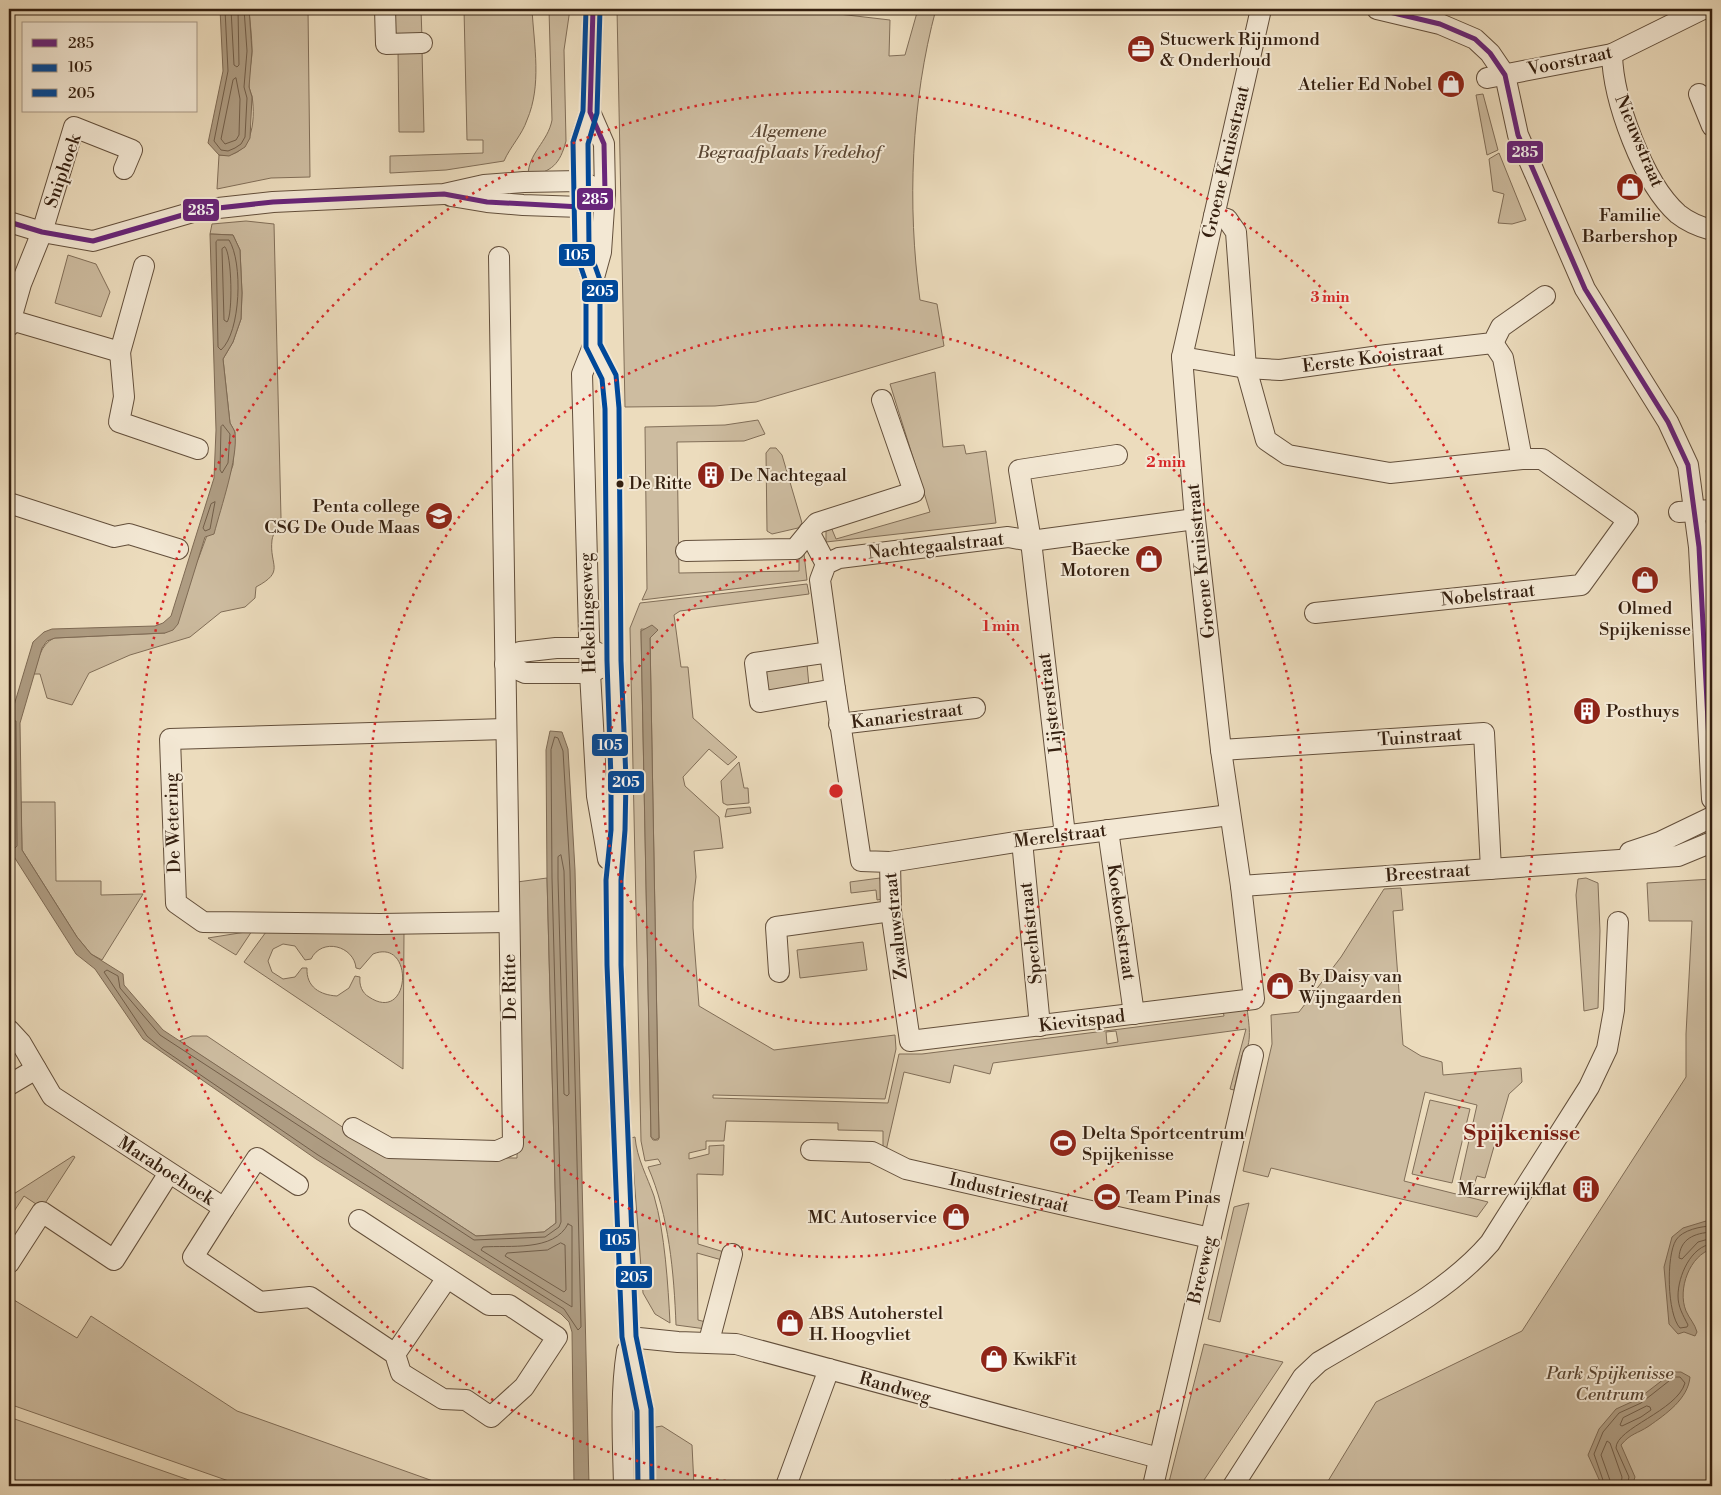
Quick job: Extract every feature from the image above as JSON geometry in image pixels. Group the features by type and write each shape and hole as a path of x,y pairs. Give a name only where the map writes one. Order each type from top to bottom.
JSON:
{"street":[{"path":"385,9 386,44 422,43"},
{"name":"Hekelingseweg","path":"593,9 590,112 580,143 582,250 593,281"},
{"name":"Groene Kruisstraat","path":"1254,999 1241,886 1221,750 1195,519 1182,357 1260,9"},
{"path":"1382,9 1440,24 1475,39 1490,53 1496,76 1518,135 1584,289 1668,422 1688,465 1695,511 1712,799"},
{"name":"Voorstraat","path":"1496,76 1612,54 1703,9"},
{"name":"Nieuwstraat","path":"1612,54 1618,100 1647,170 1660,193 1679,214 1698,227 1712,230"},
{"path":"1699,94 1712,126"},
{"name":"Hekelingseweg","path":"590,112 604,144 604,193 601,252 593,281 593,346 582,374 588,648 597,796 613,880"},
{"name":"Sniphoek","path":"42,232 74,127 132,150 124,169"},
{"path":"9,222 42,232 94,241 200,210 273,202 444,194 484,185 581,181 604,193"},
{"path":"444,194 487,202 581,207 604,193"},
{"path":"1214,216 1227,219 1233,224 1236,232 1246,368 1266,440 1288,456 1390,473 1522,459 1503,358 1493,343 1501,327 1545,296"},
{"path":"42,232 15,282 10,323 120,352"},
{"name":"De Ritte","path":"353,1128 389,1148 497,1151 513,1144 499,257"},
{"path":"144,266 120,352 124,397 119,422 198,449"},
{"name":"Eerste Kooistraat","path":"1182,357 1246,368 1280,370 1493,343"},
{"name":"Hekelingseweg","path":"593,346 609,377 612,409 614,661 619,779 618,830 613,880 614,966 629,1337 644,1410 645,1486"},
{"path":"686,551 795,550 816,523 914,492 882,400"},
{"name":"Lijsterstraat","path":"1065,835 1031,542 1019,470 1117,455"},
{"name":"Nobelstraat","path":"1315,613 1581,585 1628,520 1542,459 1522,459"},
{"path":"9,503 114,537 129,534 178,549"},
{"name":"Nachtegaalstraat","path":"826,564 839,558 1008,537 1031,542 1195,519"},
{"path":"809,532 826,564 820,580 830,652 755,663 760,702 834,689"},
{"path":"556,648 588,648 614,661 590,673 526,673 505,664 520,652 556,648"},
{"name":"Zwaluwstraat","path":"830,652 839,724 862,861 890,862 891,911 910,1041"},
{"name":"Kanariestraat","path":"839,724 975,708"},
{"name":"De Wetering","path":"505,729 170,739 176,903 203,922 380,924 508,922"},
{"name":"Tuinstraat","path":"1221,750 1484,733 1491,868"},
{"name":"Merelstraat","path":"890,862 1022,840 1230,815"},
{"name":"Breestraat","path":"1615,860 1712,817"},
{"name":"Breestraat","path":"1241,886 1678,856 1706,844 1712,829"},
{"name":"Koekoekstraat","path":"1108,830 1134,1014"},
{"name":"Spechtstraat","path":"1022,840 1040,1026"},
{"path":"779,972 776,927 891,911"},
{"path":"1233,1486 1303,1377 1319,1362 1446,1284 1473,1262 1490,1243 1589,1087 1605,1056 1612,1030 1614,1010 1618,922"},
{"name":"Kievitspad","path":"910,1041 1254,999"},
{"name":"Maraboehoek","path":"9,1030 21,1044 52,1096 224,1208 193,1257 260,1302 310,1297 395,1354"},
{"name":"Breeweg","path":"1153,1486 1253,1055"},
{"path":"9,1085 36,1069"},
{"name":"Industriestraat","path":"811,1150 872,1152 906,1169 1210,1238"},
{"path":"224,1208 257,1158 298,1185"},
{"path":"9,1263 42,1212 114,1260 169,1173"},
{"path":"359,1220 489,1305 509,1305 557,1337 524,1387 491,1417 466,1400 443,1399 401,1373 395,1354 447,1278"},
{"path":"709,1341 732,1254"},
{"name":"Hekelingseweg","path":"624,1486 623,1374 629,1337"},
{"name":"Randweg","path":"629,1337 678,1342 709,1341 736,1344 1159,1458"},
{"path":"786,1486 829,1369"}],"green space":[{"path":"249,9 308,9 310,177 271,178 217,189 219,155 230,155 239,151 245,145 252,127 253,106 249,88 252,51"},
{"path":"389,9 421,9 422,39 390,40"},
{"path":"464,9 532,9 536,79 532,107 525,125 504,161 446,170 390,173 390,156 483,153 483,140 467,140"},
{"path":"549,9 570,9 564,50 566,141 561,156 554,166 543,172 528,176 531,161 547,135 552,120"},
{"name":"Algemene Begraafplaats Vredehof","path":"617,9 830,9 830,13 890,20 889,56 905,55 918,9 936,9 921,80 914,154 913,191 916,264 920,300 937,304 944,346 756,402 715,406 625,407"},
{"path":"398,50 422,50 424,132 399,132"},
{"path":"1483,94 1498,150 1487,155 1476,95"},
{"path":"1499,153 1526,220 1512,224 1498,223 1504,194 1493,191 1489,159"},
{"path":"246,221 274,224 281,518 272,540 274,567 271,577 256,587 255,598 245,607 221,612 190,637 130,655 89,673 72,705 47,698 40,674 34,674 40,653 49,641 54,638 165,633 199,557 233,465 235,432 230,423 223,359 233,342 241,319 242,293 240,250 233,235 210,234 212,224"},
{"path":"68,255 96,264 110,292 101,317 55,303"},
{"path":"935,372 943,447 964,445 966,454 986,451 996,523 826,542 826,530 831,527 836,539 930,512 890,384"},
{"path":"758,420 765,434 744,441 677,442 679,573 799,571 799,553 804,554 807,580 642,600 647,589 645,427 725,425"},
{"path":"770,448 776,448 782,455 802,523 798,528 772,534 767,531 766,453"},
{"path":"807,584 809,594 680,611 674,615 681,667 688,667 693,718 737,757 728,765 709,749 683,777 685,786 719,817 723,848 694,851 696,877 693,902 693,928 699,1006 774,1050 895,1035 896,1049 885,1099 713,1095 713,1098 888,1103 899,1054 922,1054 1224,1016 1223,1011 1247,1007 1249,1026 1248,1046 1242,1055 1234,1090 1230,1089 1246,1029 993,1063 990,1074 954,1065 950,1083 904,1072 885,1155 883,1155 883,1131 838,1130 838,1123 726,1121 724,1141 706,1141 706,1149 689,1153 689,1159 709,1154 709,1146 724,1145 723,1175 697,1174 698,1244 724,1252 722,1260 697,1253 698,1320 706,1322 706,1329 676,1325 674,1285 666,1224 648,1167 661,1164 658,1159 645,1161 641,1141 630,628 640,603","holes":["641,629 657,630 650,638 658,1140 653,1140 651,1137","1116,1031 1118,1042 1107,1044 1106,1032"]},
{"path":"807,664 809,686 769,691 766,689 764,673 766,671"},
{"path":"739,762 744,788 748,788 749,803 727,805 723,803 721,781"},
{"path":"21,802 55,802 56,881 101,881 101,895 143,894 102,960 91,954 77,937 22,850"},
{"path":"750,807 751,813 725,817 727,809"},
{"path":"547,878 556,1223 544,1232 476,1236 179,1041 192,1036 207,1036 387,1157 517,1158 517,882"},
{"path":"880,878 883,899 877,900 876,890 851,893 850,882"},
{"path":"1586,878 1598,883 1600,931 1598,1008 1584,1011 1576,895 1578,879"},
{"name":"Park Spijkenisse Centrum","path":"1712,879 1712,1486 1325,1486 1376,1402 1522,1331 1686,1077 1686,1034 1692,921 1649,921 1647,883"},
{"path":"1401,888 1403,910 1393,911 1403,1045 1421,1056 1442,1062 1443,1075 1521,1068 1522,1082 1509,1094 1485,1178 1477,1176 1473,1188 1459,1185 1477,1105 1425,1092 1404,1181 1488,1202 1477,1217 1271,1168 1268,1177 1243,1171 1272,1044 1271,1015 1299,1012 1341,957 1384,889"},
{"path":"252,931 236,955 208,938"},
{"path":"266,932 404,932 403,1069 244,962","holes":["283,944 295,946 305,960 311,959 322,948 337,947 350,954 356,968 360,969 373,954 387,952 396,957 401,968 402,980 400,991 393,1000 383,1002 364,993 360,977 355,976 349,988 337,996 325,994 315,989 312,985 307,975 307,968 302,968 295,977 283,979 272,972 268,961 273,949"]},
{"path":"863,942 867,970 800,978 797,950"},
{"path":"1430,1100 1470,1109 1452,1183 1412,1174"},
{"path":"635,1137 640,1160 654,1196 661,1226 670,1323 655,1314 643,1293 631,1138"},
{"path":"73,1156 75,1157 42,1208 24,1196 9,1219 9,1197"},
{"path":"1249,1203 1220,1322 1208,1319 1234,1207"},
{"path":"9,1297 77,1338 91,1316 237,1411 447,1486 243,1486 9,1404"},
{"path":"1204,1344 1283,1362 1200,1486 1168,1486"},
{"path":"9,1417 206,1486 25,1486 9,1476"},
{"path":"662,1426 692,1445 694,1486 652,1486 650,1428"}],"water":[{"path":"220,9 249,9 252,51 249,87 252,97 250,138 245,147 229,156 219,155 208,143 223,71"},
{"path":"210,234 233,235 240,250 242,293 241,319 233,342 223,359 230,423 235,433 235,444 232,469 214,534 205,537 178,624 173,630 165,633 55,638 47,641 42,648 20,723 22,850 77,937 91,954 123,974 124,985 163,1030 476,1236 544,1232 556,1223 547,878 546,750 550,731 562,732 568,749 575,870 589,1486 574,1486 572,1332 569,1322 561,1314 316,1159 143,1039 95,969 76,954 11,852 9,844 9,722 33,642 44,632 52,629 155,626 163,623 171,616 214,478 216,430"},
{"path":"652,625 658,630 650,638 659,1138 655,1140 651,1137 641,631"},
{"path":"1712,1221 1712,1249 1704,1252 1692,1265 1684,1283 1683,1293 1686,1311 1697,1332 1695,1336 1684,1332 1678,1334 1669,1324 1664,1267 1672,1237 1683,1228"},
{"path":"1673,1372 1681,1372 1690,1377 1681,1399 1649,1426 1631,1436 1621,1445 1635,1477 1632,1486 1602,1486 1588,1455 1599,1429 1616,1409 1638,1399"}],"transit line":[{"name":"105","path":"586,9 583,111 573,142 575,250 586,282 586,347 602,379 605,409 607,661 611,779 611,830 606,880 607,965 622,1337 637,1411 638,1486"},
{"name":"285","path":"9,222 42,232 93,241 200,210 273,202 444,194 487,202 581,207 605,193 604,144 590,112 593,9"},
{"name":"205","path":"600,9 597,113 588,144 589,249 600,280 600,344 616,375 619,408 621,661 626,779 625,830 621,880 621,965 636,1336 651,1409 652,1486"},
{"name":"285","path":"1377,9 1440,24 1475,39 1490,53 1505,75 1518,135 1585,289 1668,422 1688,465 1699,547 1712,799"}],"place":[{"name":"Stucwerk Rijnmond & Onderhoud","path":"1141,49"},
{"name":"Atelier Ed Nobel","path":"1451,84"},
{"name":"Familie Barbershop","path":"1630,187"},
{"name":"De Nachtegaal","path":"711,475"},
{"name":"De Ritte","path":"620,484"},
{"name":"Penta college CSG De Oude Maas","path":"439,516"},
{"name":"Baecke Motoren","path":"1149,559"},
{"name":"Olmed Spijkenisse","path":"1645,580"},
{"name":"Posthuys","path":"1587,711"},
{"name":"By Daisy van Wijngaarden","path":"1280,986"},
{"name":"Delta Sportcentrum Spijkenisse","path":"1063,1143"},
{"name":"Marrewijkflat","path":"1586,1189"},
{"name":"Team Pinas","path":"1107,1197"},
{"name":"MC Autoservice","path":"956,1217"},
{"name":"ABS Autoherstel H. Hoogvliet","path":"790,1323"},
{"name":"KwikFit","path":"994,1359"}],"district":[{"name":"Spijkenisse","path":"1522,1133"}]}
